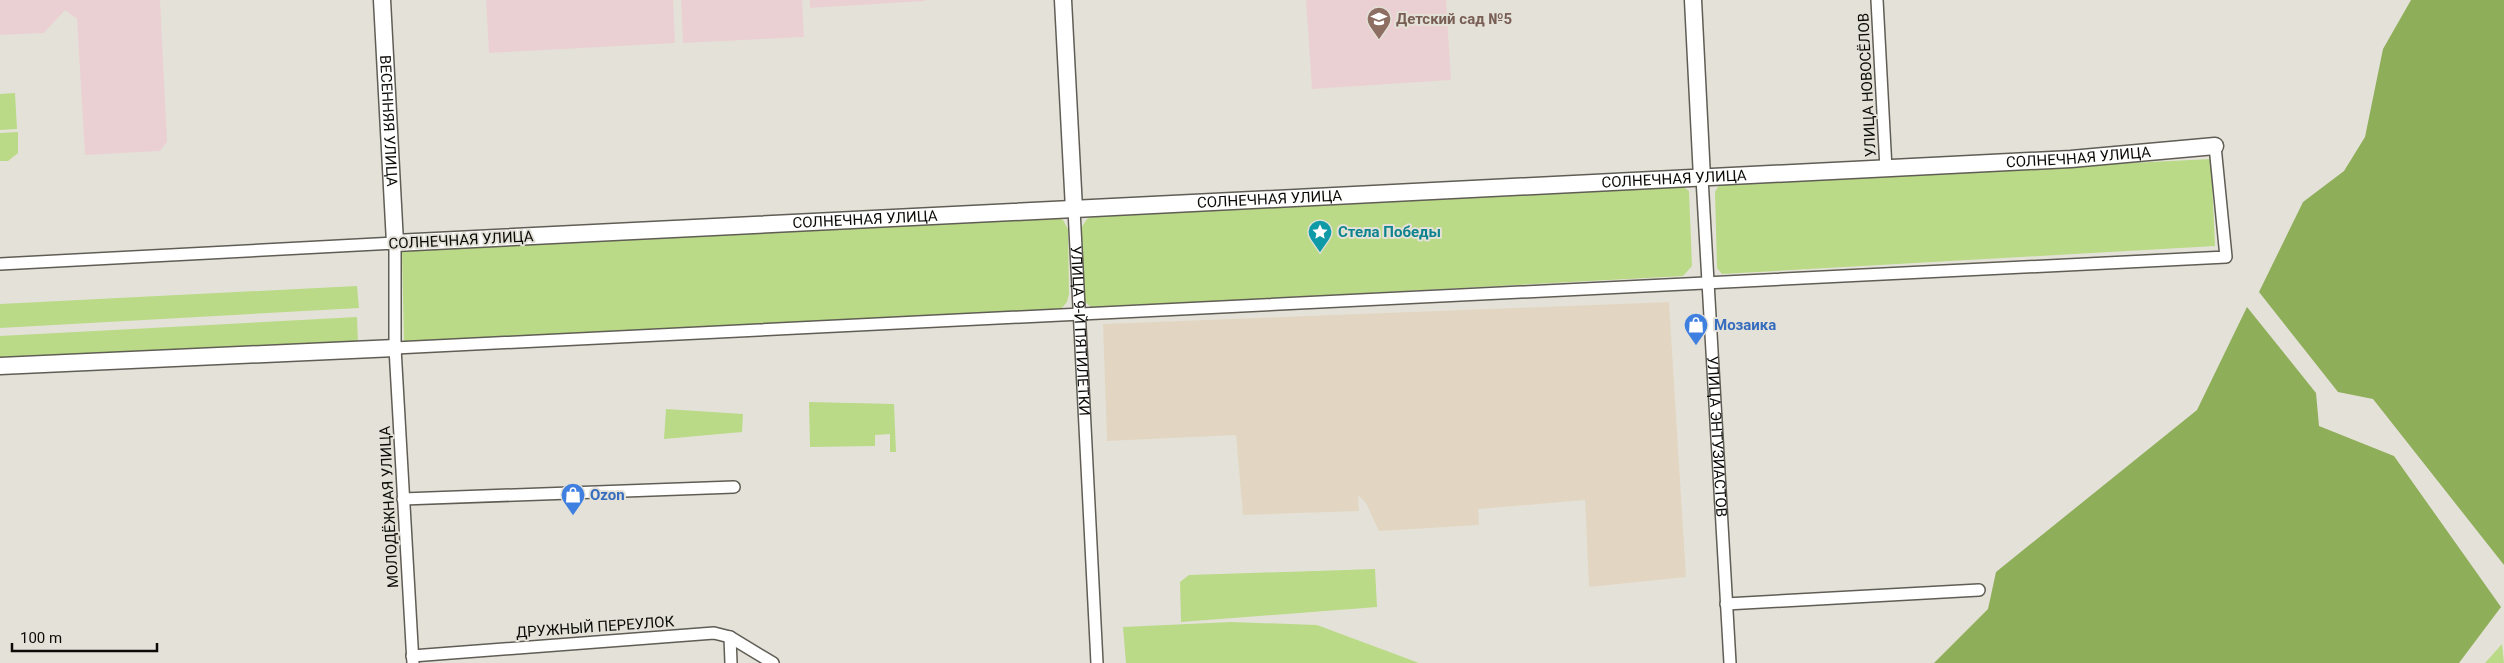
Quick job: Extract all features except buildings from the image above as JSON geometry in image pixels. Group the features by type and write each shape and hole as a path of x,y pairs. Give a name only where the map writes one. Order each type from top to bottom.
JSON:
{"street":[{"name":"ВЕСЕННЯЯ УЛИЦА","path":"382,0 395,243"},
{"name":"УЛИЦА 9-Й ПЯТИЛЕТКИ","path":"1063,0 1097,663"},
{"name":"УЛИЦА ЭНТУЗИАСТОВ","path":"1693,0 1730,663"},
{"name":"УЛИЦА НОВОСЁЛОВ","path":"1877,0 1886,168"},
{"name":"СОЛНЕЧНАЯ УЛИЦА","path":"0,264 2070,159 2214,146 2226,257 395,348"},
{"name":"МОЛОДЁЖНАЯ УЛИЦА","path":"395,243 395,348 412,660"},
{"path":"0,366 395,348"},
{"path":"403,500 734,487"},
{"path":"1726,604 1979,590"},
{"name":"ДРУЖНЫЙ ПЕРЕУЛОК","path":"412,660 714,633 730,637 773,663"},
{"path":"730,637 731,663"}],"shaded area":[{"path":"0,0 160,0 167,142 160,151 85,155 77,19 65,10 44,33 0,35"},
{"path":"486,0 673,0 675,43 489,53"},
{"path":"681,0 802,0 804,37 683,43"},
{"path":"810,0 925,0 925,1 810,8"},
{"name":"Детский сад №5","path":"1306,0 1446,0 1451,80 1312,89"},
{"path":"1669,302 1686,577 1589,587 1585,500 1478,509 1479,525 1379,531 1366,503 1358,495 1359,511 1243,515 1236,435 1107,441 1103,324"}],"green space":[{"path":"2411,0 2504,0 2504,565 2373,399 2338,392 2259,292 2303,202 2344,171 2365,137 2383,49"},
{"path":"15,93 17,129 0,130 0,94"},
{"path":"18,132 18,153 8,161 0,161 0,133"},
{"path":"2211,159 2215,246 1722,274 1717,268 1715,192 1719,185 1727,183"},
{"path":"1678,183 1689,191 1692,266 1683,276 1092,308 1083,300 1081,228 1087,219 1096,215"},
{"path":"1056,216 1063,220 1068,229 1069,294 1067,302 1061,309 404,342 402,251"},
{"path":"357,286 359,308 0,328 0,304"},
{"path":"2247,307 2316,393 2319,426 2394,456 2501,607 2459,663 1934,663 1988,609 1996,572 2197,410"},
{"path":"357,317 358,344 0,361 0,336"},
{"path":"809,402 894,404 896,452 890,452 890,434 875,435 875,446 810,447"},
{"path":"666,409 743,414 742,432 664,439"},
{"path":"1375,569 1377,607 1181,622 1180,582 1189,575"},
{"path":"1231,622 1317,625 1419,663 1126,663 1123,627"},
{"path":"2502,644 2504,663 2485,663"}],"place":[{"name":"Детский сад №5","path":"1379,40"},
{"name":"Стела Победы","path":"1320,253"},
{"name":"Мозаика","path":"1696,346"},
{"name":"Ozon","path":"573,516"}]}
